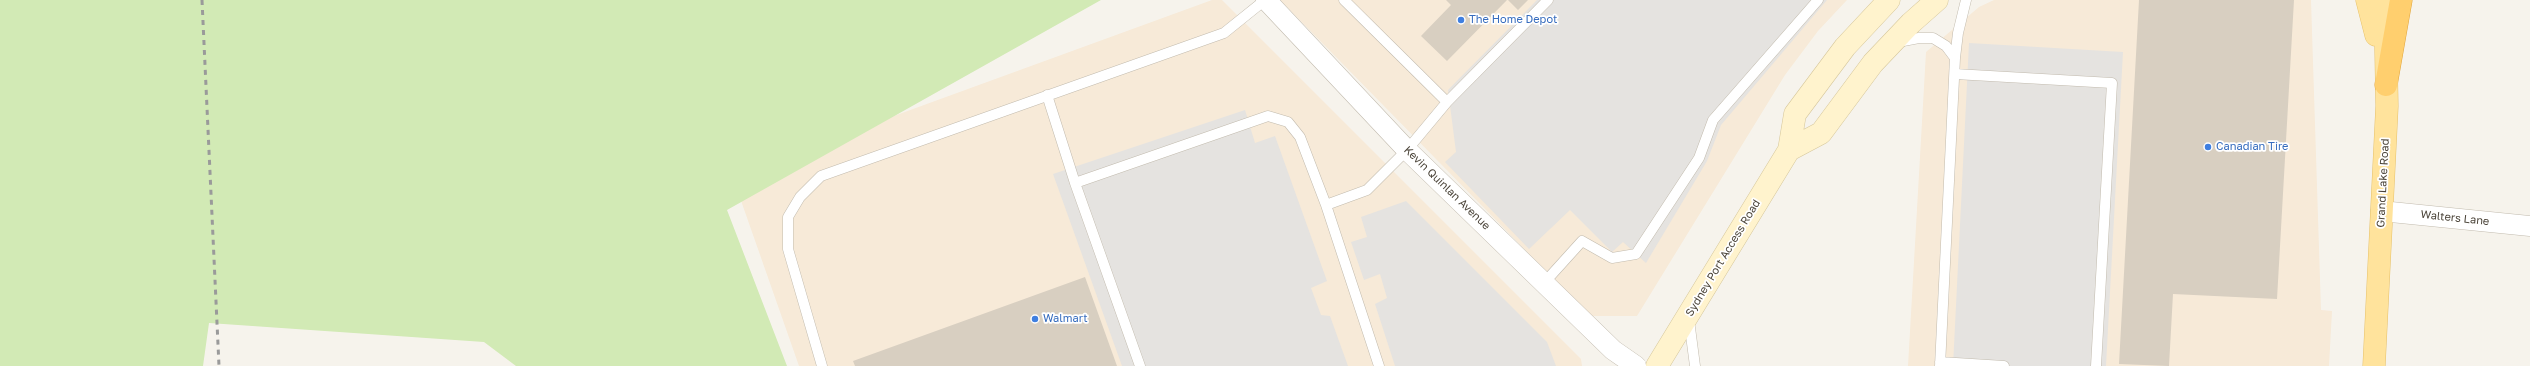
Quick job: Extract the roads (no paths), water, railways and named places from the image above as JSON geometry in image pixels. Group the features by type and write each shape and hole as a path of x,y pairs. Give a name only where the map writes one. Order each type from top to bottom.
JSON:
{"highway":[{"path":"2386,85 2402,0"}],"main road":[{"name":"Sydney Port Access Road","path":"1657,366 1789,150 1795,114 1845,47 1889,0"},
{"path":"1789,150 1821,133 1891,43 1937,0"},
{"path":"2367,0 2386,85"},
{"name":"Grand Lake Road","path":"2374,366 2386,85 2385,0"}],"street":[{"name":"Kevin Quinlan Avenue","path":"1266,0 1407,150 1613,350 1636,366"},
{"name":"Walters Lane","path":"2381,211 2530,226"}],"lane":[{"path":"822,366 788,249 788,217 800,196 821,176 1224,33 1266,0"},
{"path":"1344,0 1447,102"},
{"path":"1326,205 1367,190 1407,150 1447,102 1548,0"},
{"path":"1544,283 1582,241 1612,258 1636,254 1699,158 1712,120 1818,0"},
{"path":"1966,0 1958,33 1956,58 1940,364 2004,366"},
{"path":"1891,43 1919,38 1933,38 1946,46 1956,58"},
{"path":"1955,74 2112,83 2096,366"},
{"path":"1047,95 1075,183 1140,366"},
{"path":"1075,183 1268,116 1288,122 1300,137 1326,205 1379,366"},
{"path":"1688,316 1695,366"}],"railway":[{"path":"202,0 219,366"}],"place":[{"name":"The Home Depot","path":"1461,20"},
{"name":"Canadian Tire","path":"2208,147"},
{"name":"Walmart","path":"1035,319"}]}
